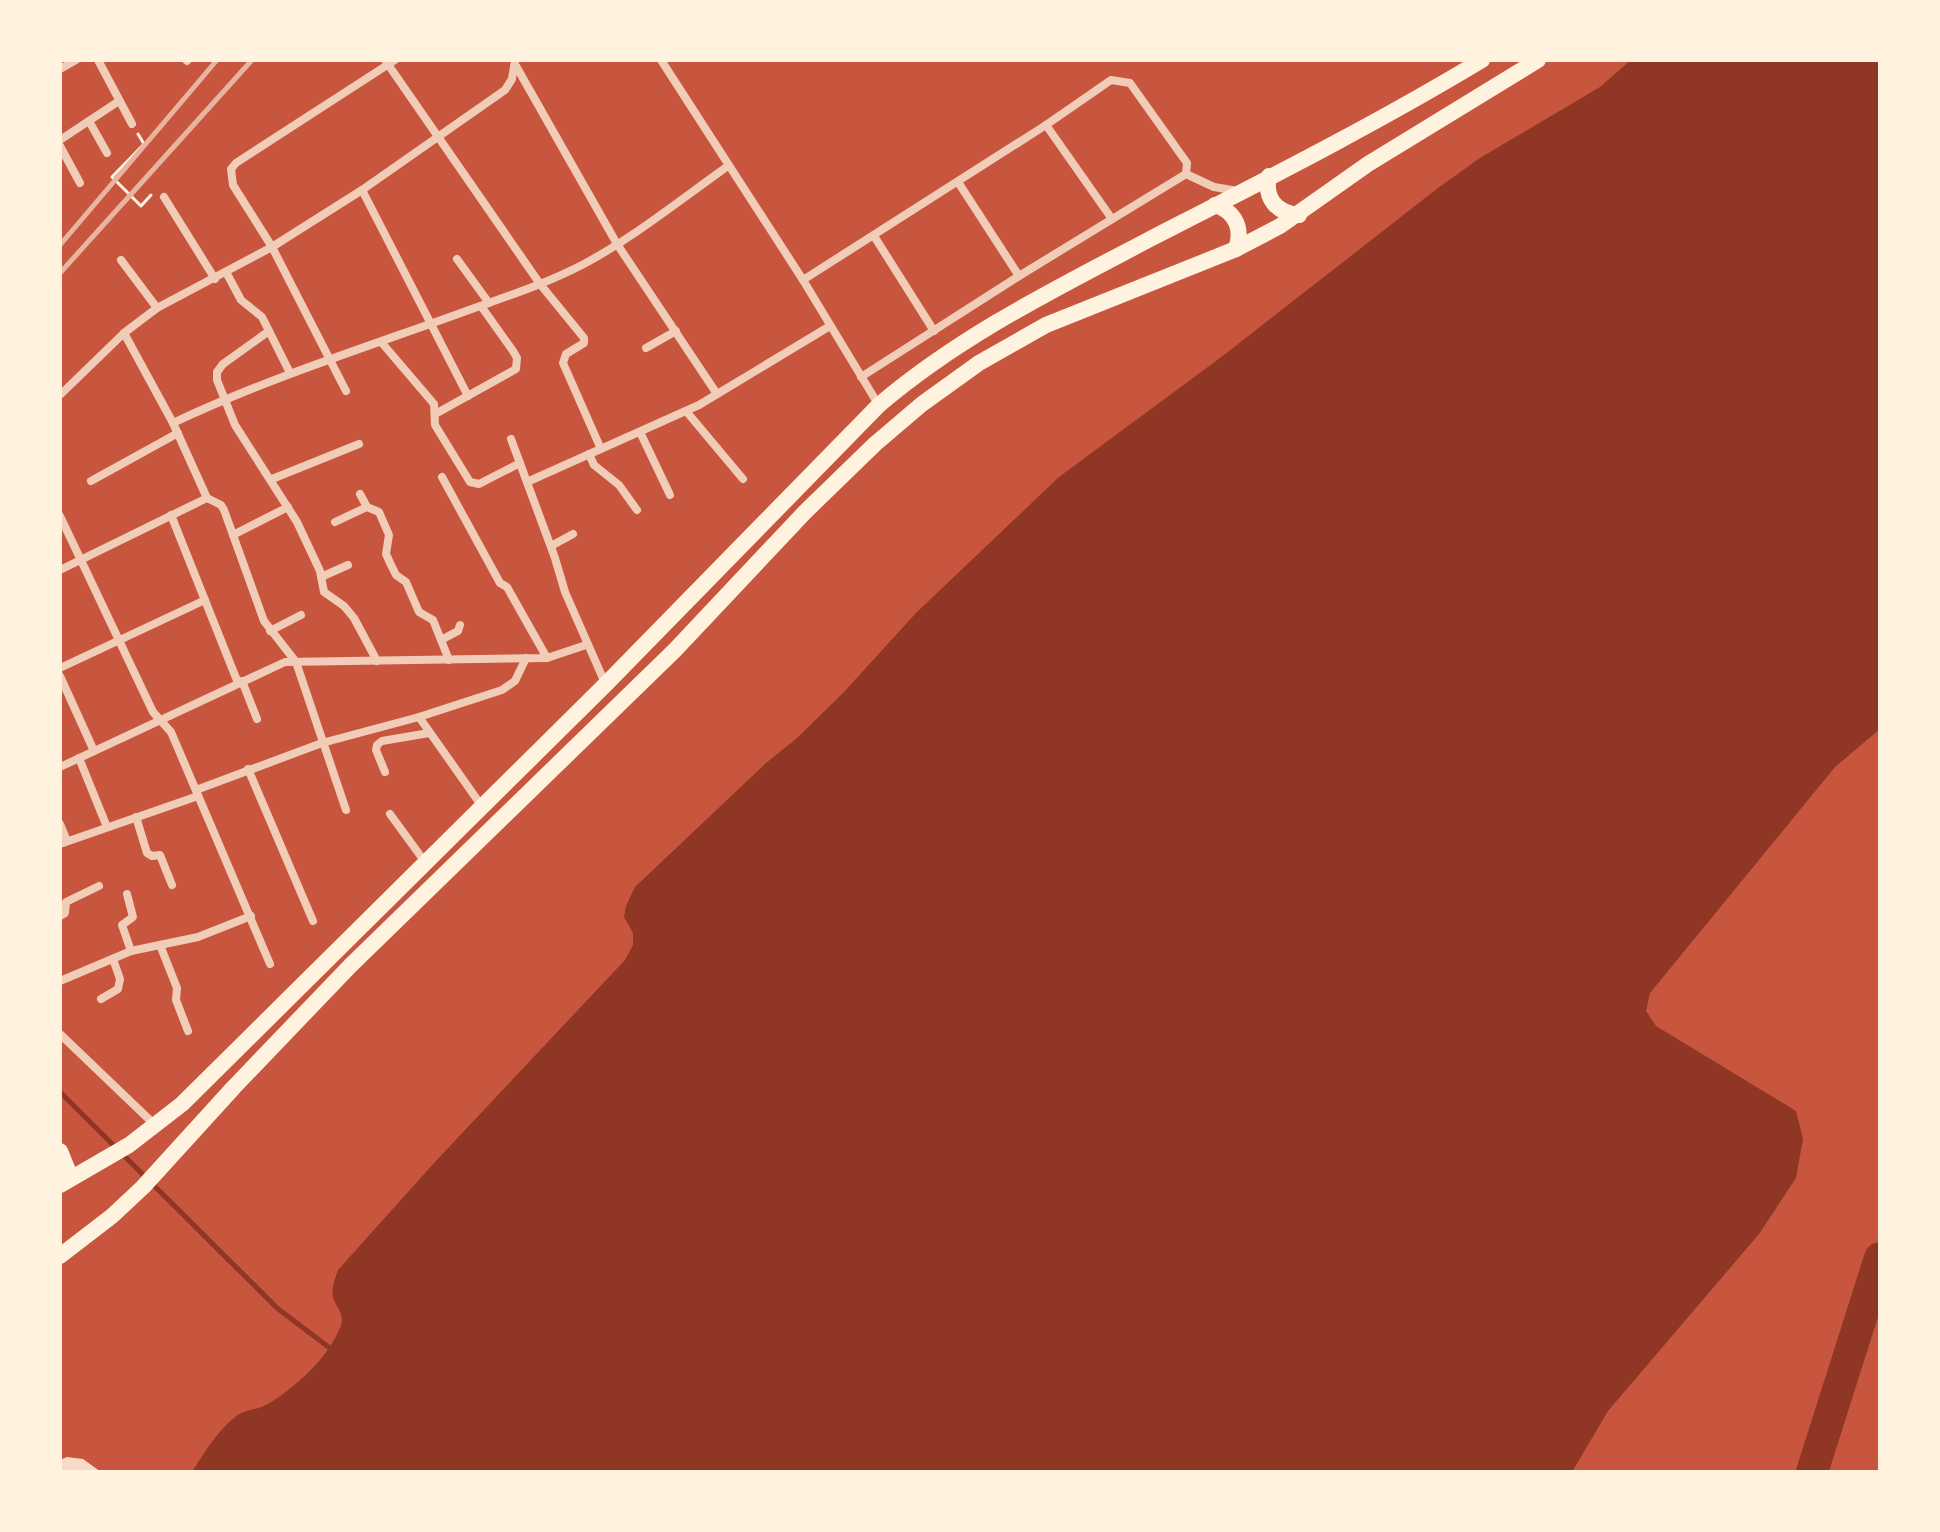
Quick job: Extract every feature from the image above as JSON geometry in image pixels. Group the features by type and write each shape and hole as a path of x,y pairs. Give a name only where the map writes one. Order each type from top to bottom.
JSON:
{"highway":[{"path":"60,1151 66,1181 101,1163 182,1104 606,684 900,387 1008,314 1403,106 1482,60"},
{"path":"60,1256 112,1216 143,1187 350,966 675,650 805,512 898,424 979,363 1046,325 1236,249 1299,215 1368,164 1538,60"},
{"path":"1269,176 1267,185 1273,204 1289,214 1299,215"},
{"path":"1215,205 1224,208 1237,222 1239,240 1236,249"}],"street":[{"path":"60,69 76,60"},
{"path":"98,60 132,124"},
{"path":"661,60 803,280 879,405"},
{"path":"346,391 272,247 233,185 231,169 389,62 540,284 584,338 584,343 566,354 563,363 601,449"},
{"path":"60,395 124,333 157,308 272,247 362,190 505,90 516,63"},
{"path":"516,63 617,244 717,394"},
{"path":"803,280 1111,80 1130,83 1135,89 1187,163 1186,174"},
{"path":"60,140 119,101"},
{"path":"89,121 107,153"},
{"path":"1046,125 1112,219"},
{"path":"60,146 80,183"},
{"path":"173,423 223,399 290,373 432,325 582,265 728,166"},
{"path":"1186,174 1214,187 1241,191"},
{"path":"861,377 1186,174"},
{"path":"958,182 1019,276"},
{"path":"362,190 468,396"},
{"path":"164,197 215,279"},
{"path":"874,236 934,331"},
{"path":"437,413 516,369 517,363 513,351 457,259"},
{"path":"121,260 157,308"},
{"path":"226,272 241,300 259,313 290,373"},
{"path":"527,482 686,411 830,326"},
{"path":"269,331 223,364 217,372 223,399 235,425 288,507 321,577 324,592 344,606 354,618 377,661"},
{"path":"646,348 676,331"},
{"path":"124,333 173,423 207,498 221,505 254,599 270,631 296,662 346,810"},
{"path":"382,343 433,401 437,413 435,425 470,482 479,484 520,463"},
{"path":"686,411 743,479"},
{"path":"640,432 670,495"},
{"path":"91,481 178,433"},
{"path":"511,439 565,592 606,684"},
{"path":"272,479 359,444"},
{"path":"589,454 594,465 619,485 637,510"},
{"path":"442,477 500,583 507,587 547,658"},
{"path":"360,494 367,507 379,512 389,535 386,554 391,565 396,575 406,582 419,612 433,620 449,660"},
{"path":"60,570 207,498"},
{"path":"233,535 288,507"},
{"path":"335,522 367,507"},
{"path":"171,515 257,719"},
{"path":"60,516 158,720 171,732 270,964"},
{"path":"551,546 573,534"},
{"path":"321,577 348,565"},
{"path":"60,668 205,600"},
{"path":"270,631 301,615"},
{"path":"441,640 458,631 460,625"},
{"path":"60,767 281,663 547,658 586,645"},
{"path":"60,824 64,842 136,817 248,769 322,743 419,717 508,688 515,681 526,658"},
{"path":"60,676 94,751"},
{"path":"419,717 481,805"},
{"path":"385,772 377,745 382,741 429,733"},
{"path":"79,758 107,827"},
{"path":"248,769 313,921"},
{"path":"390,814 425,862"},
{"path":"136,817 147,853 162,857 172,885"},
{"path":"60,916 66,911 66,902 99,886"},
{"path":"127,894 133,914 132,919 122,925 131,951"},
{"path":"60,981 131,951 198,937 251,916"},
{"path":"160,945 177,988 176,1000 188,1031"},
{"path":"101,999 118,989 120,984 113,959"},
{"path":"60,1034 156,1125"}],"path":[{"path":"144,144 112,177 141,206 157,188"}],"shaded area":[{"path":"1631,60 1880,60 1880,729 1835,767 1650,993 1646,1011 1656,1026 1796,1111 1803,1139 1796,1178 1759,1234 1608,1411 1572,1472 192,1472 216,1437 234,1418 279,1397 319,1361 342,1320 333,1293 338,1270 625,960 633,945 633,933 624,917 635,887 766,763 796,739 916,613 1059,477 1224,355 1438,188 1480,158 1600,87"}],"building":[{"path":"67,1457 83,1459 101,1472 60,1472 60,1460"}],"waterway":[{"path":"60,1092 277,1308 335,1352"},
{"path":"1812,1472 1880,1258"}],"railway":[{"path":"60,245 217,60"},
{"path":"60,273 252,60"}]}
